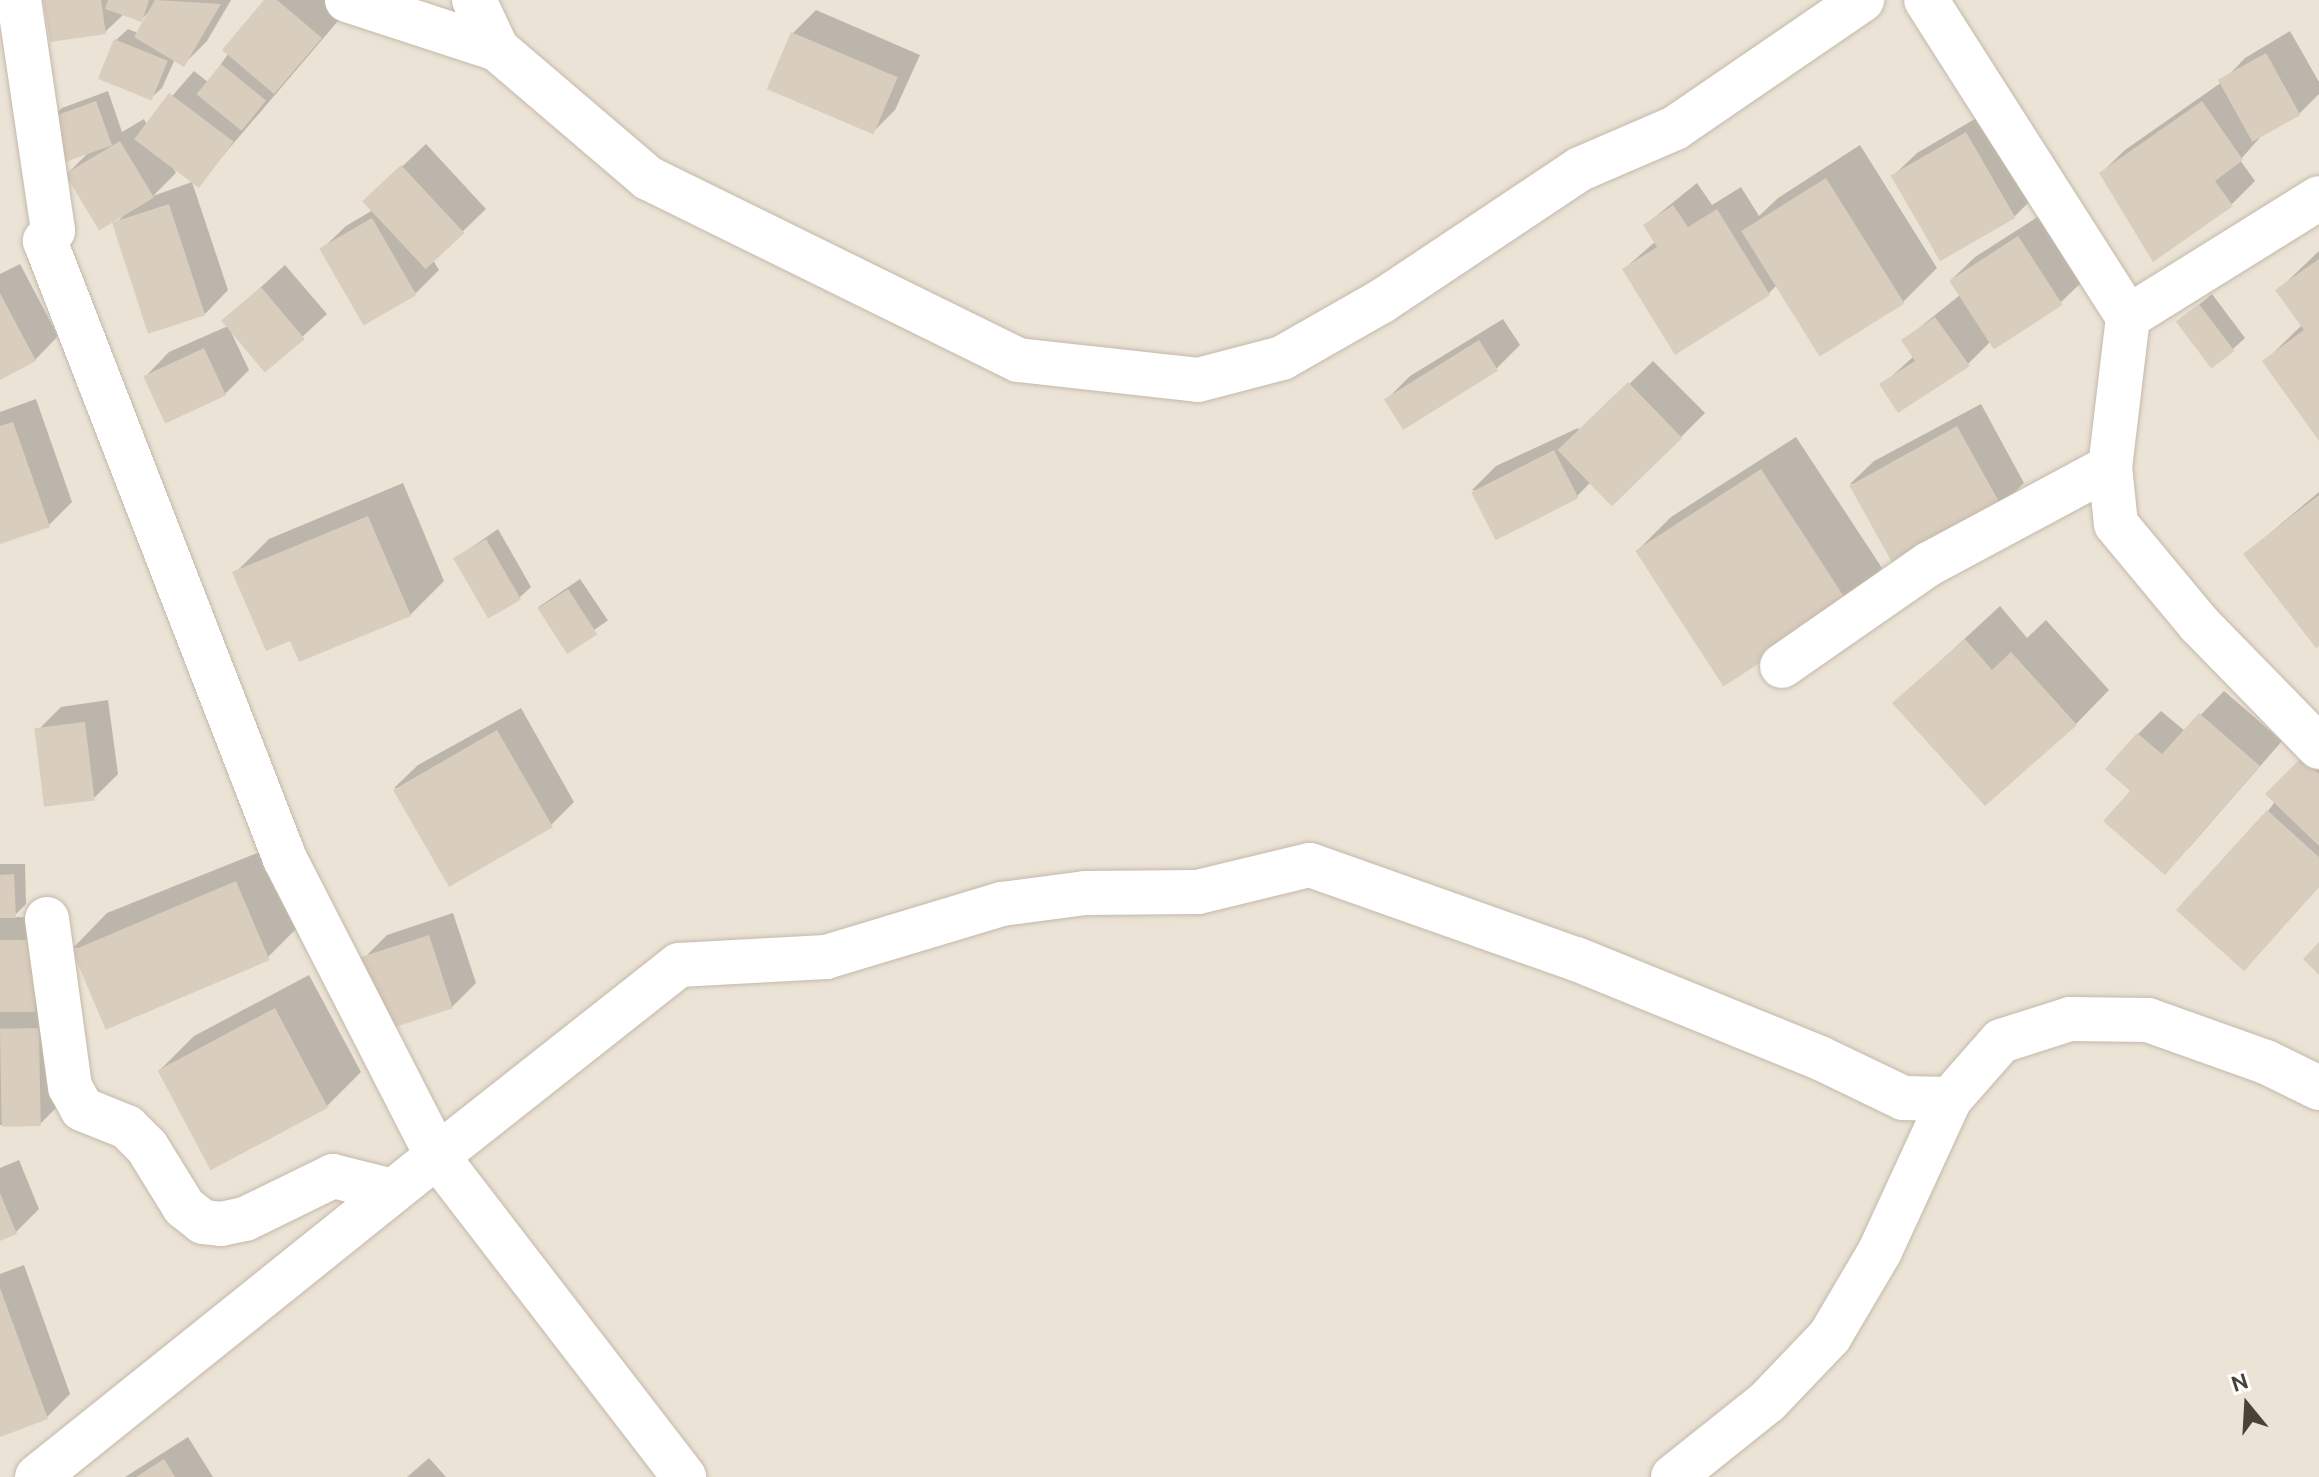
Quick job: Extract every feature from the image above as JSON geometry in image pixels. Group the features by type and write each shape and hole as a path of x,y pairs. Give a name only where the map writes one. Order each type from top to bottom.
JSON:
{"street":[{"path":"19,0 53,231 45,241 285,859 437,1156 684,1477"},
{"path":"347,0 497,49 648,178 1018,360 1198,380 1282,358 1382,301 1580,169 1675,128 1862,0"},
{"path":"474,0 497,49"},
{"path":"1926,0 2128,317 2110,467 2116,524 2199,624 2319,747"},
{"path":"2128,317 2319,198"},
{"path":"1782,666 1929,564 2110,467"},
{"path":"37,1477 679,965 826,957 1002,904 1085,893 1198,892 1310,865 1576,959 1820,1058 1903,1098 1950,1099"},
{"path":"47,919 70,1087 82,1109 127,1127 147,1147 184,1207 203,1222 221,1224 245,1219 333,1176 358,1178 393,1191"},
{"path":"1673,1477 1767,1402 1830,1336 1880,1251 1950,1099 2001,1041 2070,1019 2148,1020 2266,1062 2319,1088"}],"shaded area":[{"path":"0,0 2319,0 2319,1477 0,1477"}],"building":[{"path":"43,0 101,0 106,34 50,42"},
{"path":"108,0 149,0 142,22 105,9"},
{"path":"155,0 221,4 184,67 134,37"},
{"path":"264,0 277,0 322,38 274,94 222,50"},
{"path":"791,32 898,77 874,134 767,89"},
{"path":"114,39 168,61 152,101 98,79"},
{"path":"2266,53 2300,115 2252,142 2218,80"},
{"path":"221,64 266,101 242,131 196,94"},
{"path":"169,93 234,142 199,188 134,139"},
{"path":"96,101 112,145 64,163 48,118"},
{"path":"2202,101 2243,160 2215,181 2233,206 2153,262 2099,173"},
{"path":"1966,132 2016,218 1940,261 1891,176"},
{"path":"120,141 154,198 99,231 65,174"},
{"path":"401,165 464,233 426,269 362,201"},
{"path":"1826,178 1904,304 1820,357 1741,231"},
{"path":"169,204 205,315 148,334 112,223"},
{"path":"1673,205 1688,227 1717,209 1770,295 1675,355 1622,269 1657,247 1643,225"},
{"path":"372,218 416,295 364,326 319,248"},
{"path":"2018,236 2063,305 1994,349 1949,281"},
{"path":"2319,259 2319,441 2262,361 2304,330 2275,290"},
{"path":"261,287 305,339 265,373 221,320"},
{"path":"0,293 36,361 0,380"},
{"path":"2199,304 2235,351 2211,369 2176,321"},
{"path":"1935,317 1970,366 1898,413 1879,384 1915,361 1901,340"},
{"path":"1479,340 1498,371 1403,430 1384,399"},
{"path":"204,348 226,395 165,423 143,376"},
{"path":"1628,382 1682,438 1612,506 1558,450"},
{"path":"13,422 50,527 0,544 0,426"},
{"path":"1957,426 2003,508 1895,568 1849,486"},
{"path":"1554,450 1579,498 1496,540 1471,492"},
{"path":"1761,469 1849,605 1723,687 1635,551"},
{"path":"2319,495 2319,646 2316,648 2243,554"},
{"path":"368,516 411,616 299,662 290,641 266,651 232,572"},
{"path":"486,539 521,600 488,619 453,558"},
{"path":"568,589 597,634 567,654 538,609"},
{"path":"1965,639 1992,670 2011,652 2077,725 1985,806 1892,703"},
{"path":"2199,713 2260,766 2165,875 2103,821 2130,791 2105,769 2137,733 2162,754"},
{"path":"85,722 95,800 44,807 34,728"},
{"path":"497,730 553,827 449,887 393,790"},
{"path":"2302,757 2319,774 2319,846 2265,794"},
{"path":"2267,810 2319,857 2319,887 2244,971 2176,910"},
{"path":"14,874 16,918 0,918 0,875"},
{"path":"236,881 270,960 106,1030 72,951"},
{"path":"429,935 453,1008 384,1030 361,957"},
{"path":"0,940 35,940 35,1012 0,1012"},
{"path":"2319,942 2319,975 2303,959"},
{"path":"275,1008 328,1108 211,1170 158,1070"},
{"path":"39,1028 41,1126 2,1127 0,1029"},
{"path":"0,1193 17,1234 0,1241"},
{"path":"0,1288 48,1419 0,1437"},
{"path":"164,1459 175,1477 136,1477"}]}
